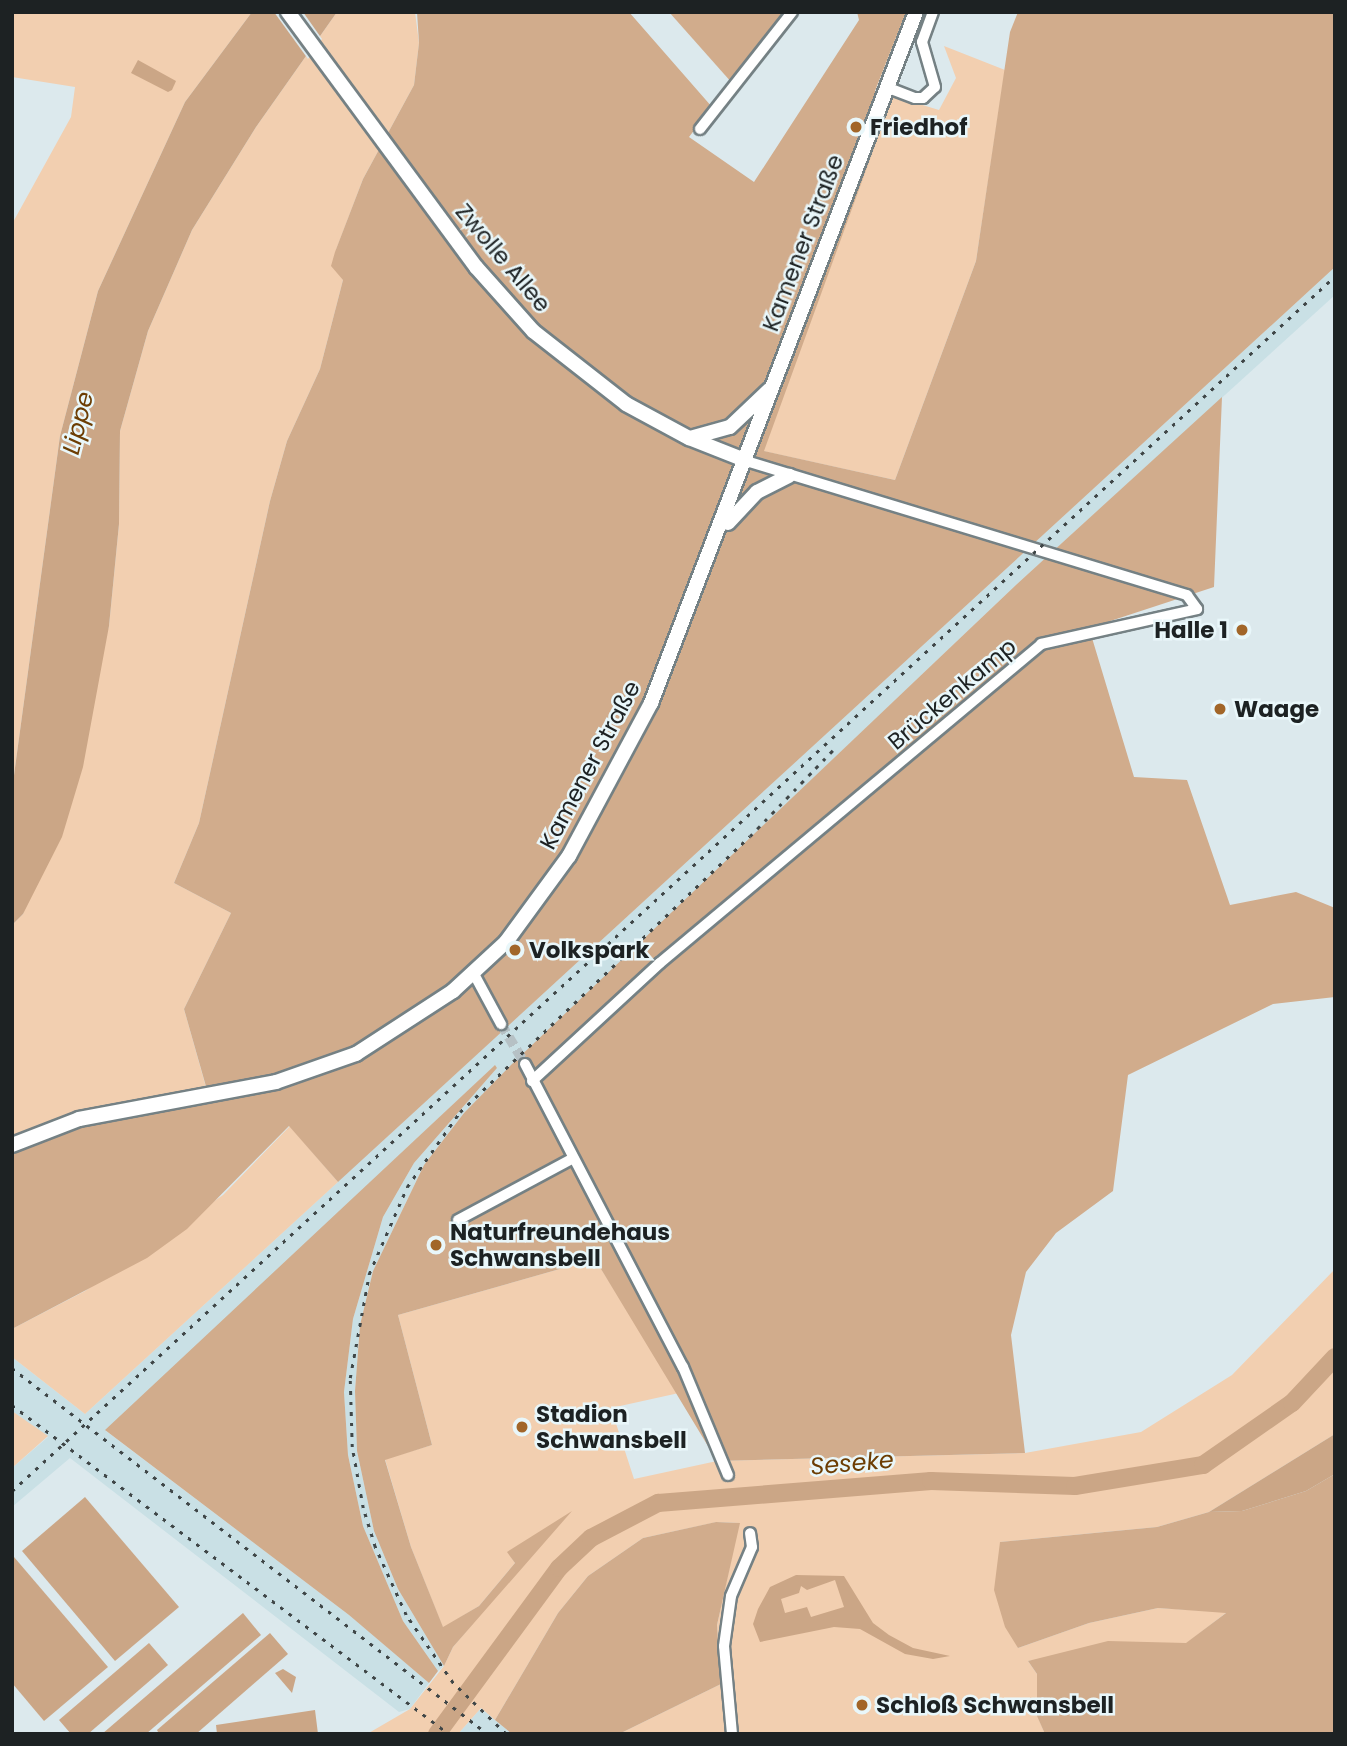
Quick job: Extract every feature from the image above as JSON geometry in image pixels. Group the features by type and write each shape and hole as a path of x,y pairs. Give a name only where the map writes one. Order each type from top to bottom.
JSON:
{"main road":[{"name":"Zwolle Allee","path":"288,12 476,267 533,331 608,392 689,438 747,461"},
{"name":"Kamener Straße","path":"12,1145 88,1116 276,1082 331,1064 395,1032 474,974 538,902 598,808 651,703 720,532 916,12"},
{"path":"689,438 730,427 774,383"},
{"path":"720,532 758,492 789,476"}],"street":[{"path":"700,129 792,12"},
{"path":"886,87 915,98 923,98 935,87 922,42 933,12"},
{"name":"Brückenkamp","path":"532,1081 660,963 1032,651 1074,635 1143,624 1197,609 1187,595 789,476 747,461"},
{"path":"474,974 501,1024"},
{"path":"525,1064 572,1159 683,1367 728,1475"},
{"path":"458,1220 572,1159"},
{"path":"732,1734 724,1646 731,1596 752,1547 750,1533"}],"shaded area":[{"path":"12,12 252,12 185,102 98,291 60,436 12,790 12,224 71,117 75,87 12,77"},
{"path":"337,12 415,12 419,43 414,85 363,179 336,250 343,280 320,369 287,441 270,501 199,823 174,883 231,913 184,1009 209,1098 52,1132 12,1152 12,925 23,914 109,626 119,524 120,431 148,331 192,230 256,127"},
{"path":"417,12 629,12 712,107 689,137 754,182 859,20 857,12 906,12 875,91 893,96 764,451 895,480 976,261 1010,32 1018,12 1335,12 1335,267 338,1182 289,1126 187,1229 147,1258 12,1329 12,1152 52,1132 103,1118 209,1097 184,1009 231,913 174,883 199,823 270,501 287,441 320,369 343,280 331,266 335,252 363,179 414,85 419,43"},
{"path":"669,12 788,12 732,83"},
{"path":"944,46 1005,70 976,261 895,480 763,451 893,96 939,110 956,78"},
{"path":"1335,267 1335,295 1017,584 512,1065 464,1113 424,1165 373,1271 360,1324 355,1391 357,1451 374,1531 398,1589 444,1666 438,1671 403,1621 363,1526 348,1455 344,1392 353,1319 383,1217 414,1163 497,1068 494,1066 106,1431 349,1615 429,1683 410,1709 399,1712 70,1458 12,1507 12,1468 48,1437 12,1411 12,1357 85,1414"},
{"path":"1222,397 1214,587 1089,628 1134,777 1187,780 1230,905 1296,892 1335,908 1335,997 1273,1004 1128,1075 1113,1191 1056,1233 1026,1272 1011,1335 1025,1453 717,1461 595,1259 398,1315 432,1445 385,1460 411,1547 443,1627 479,1606 515,1563 507,1552 572,1511 453,1647 444,1666 398,1589 374,1531 357,1451 355,1391 360,1325 373,1271 424,1165 464,1113 511,1065 1017,584"},
{"path":"495,1065 497,1068 414,1163 383,1217 353,1319 344,1392 348,1455 363,1526 403,1621 438,1671 429,1683 349,1615 105,1430"},
{"path":"290,1126 338,1182 85,1414 12,1357 12,1329 85,1291 223,1195"},
{"path":"595,1259 679,1393 611,1408 634,1479 717,1461 1025,1453 1141,1432 1232,1375 1335,1269 1335,1434 1209,1512 1157,1527 1000,1542 1018,1648 1089,1623 1158,1608 1227,1612 1187,1643 1028,1661 1037,1674 1037,1715 1045,1734 619,1734 721,1684 717,1625 739,1523 717,1522 643,1538 588,1576 558,1613 495,1720 481,1708 458,1734 367,1734 410,1709 444,1666 453,1647 559,1521 508,1552 515,1563 479,1606 443,1628 411,1547 385,1459 432,1445 398,1315"},
{"path":"12,1411 48,1436 12,1468"},
{"path":"1335,1474 1335,1734 1045,1734 1037,1716 1037,1674 1028,1661 1108,1641 1186,1643 1226,1613 1158,1608 1089,1623 1018,1648 1005,1627 994,1590 1000,1542 1157,1527 1209,1512 1242,1511 1306,1491"},
{"path":"716,1522 740,1523 717,1625 721,1684 619,1734 512,1734 495,1720 558,1613 588,1576 643,1538"},
{"path":"481,1708 495,1720 512,1734 458,1734"}],"water":[{"name":"Lippe","path":"252,12 337,12 256,127 192,230 148,331 120,431 119,524 109,626 83,767 62,837 23,914 12,925 12,790 60,436 98,291 185,102"},
{"path":"138,60 176,81 172,90 168,92 131,73"},
{"path":"1335,1434 1335,1474 1306,1491 1242,1511 1209,1512"},
{"path":"85,1497 179,1607 115,1661 22,1551"},
{"path":"14,1557 108,1667 44,1721 12,1683"},
{"path":"796,1575 844,1576 873,1623 913,1648 950,1656 933,1659 905,1654 860,1629 834,1627 760,1642 753,1624 770,1587","holes":["835,1580 844,1607 811,1617 807,1607 785,1613 781,1599 799,1593 801,1586 807,1590"]},
{"path":"243,1613 261,1635 146,1734 102,1734"},
{"path":"270,1633 288,1654 196,1734 159,1734 157,1730"},
{"path":"149,1643 168,1665 88,1734 71,1734 59,1720"},
{"path":"283,1669 296,1677 292,1693 275,1673"},
{"path":"315,1710 318,1734 217,1734 216,1725"}],"pier":[{"path":"274,12 303,12 322,39 308,59"}],"waterway":[{"name":"Seseke","path":"437,1734 559,1568 591,1538 658,1503 931,1481 1075,1486 1203,1465 1292,1403 1335,1357"}],"tunnel":[{"path":"501,1024 525,1064"}],"railway":[{"path":"12,1491 1335,276"},
{"path":"506,1734 453,1683 406,1615 375,1547 363,1508 352,1447 350,1378 369,1274 407,1187 460,1112 750,836 835,748"},
{"path":"12,1368 488,1734"},
{"path":"12,1405 449,1734"}],"place":[{"name":"Friedhof","path":"856,127"},
{"name":"Halle 1","path":"1242,630"},
{"name":"Waage","path":"1220,709"},
{"name":"Volkspark","path":"515,950"},
{"name":"Naturfreundehaus Schwansbell","path":"436,1245"},
{"name":"Stadion Schwansbell","path":"522,1427"},
{"name":"Schloß Schwansbell","path":"862,1705"}]}
